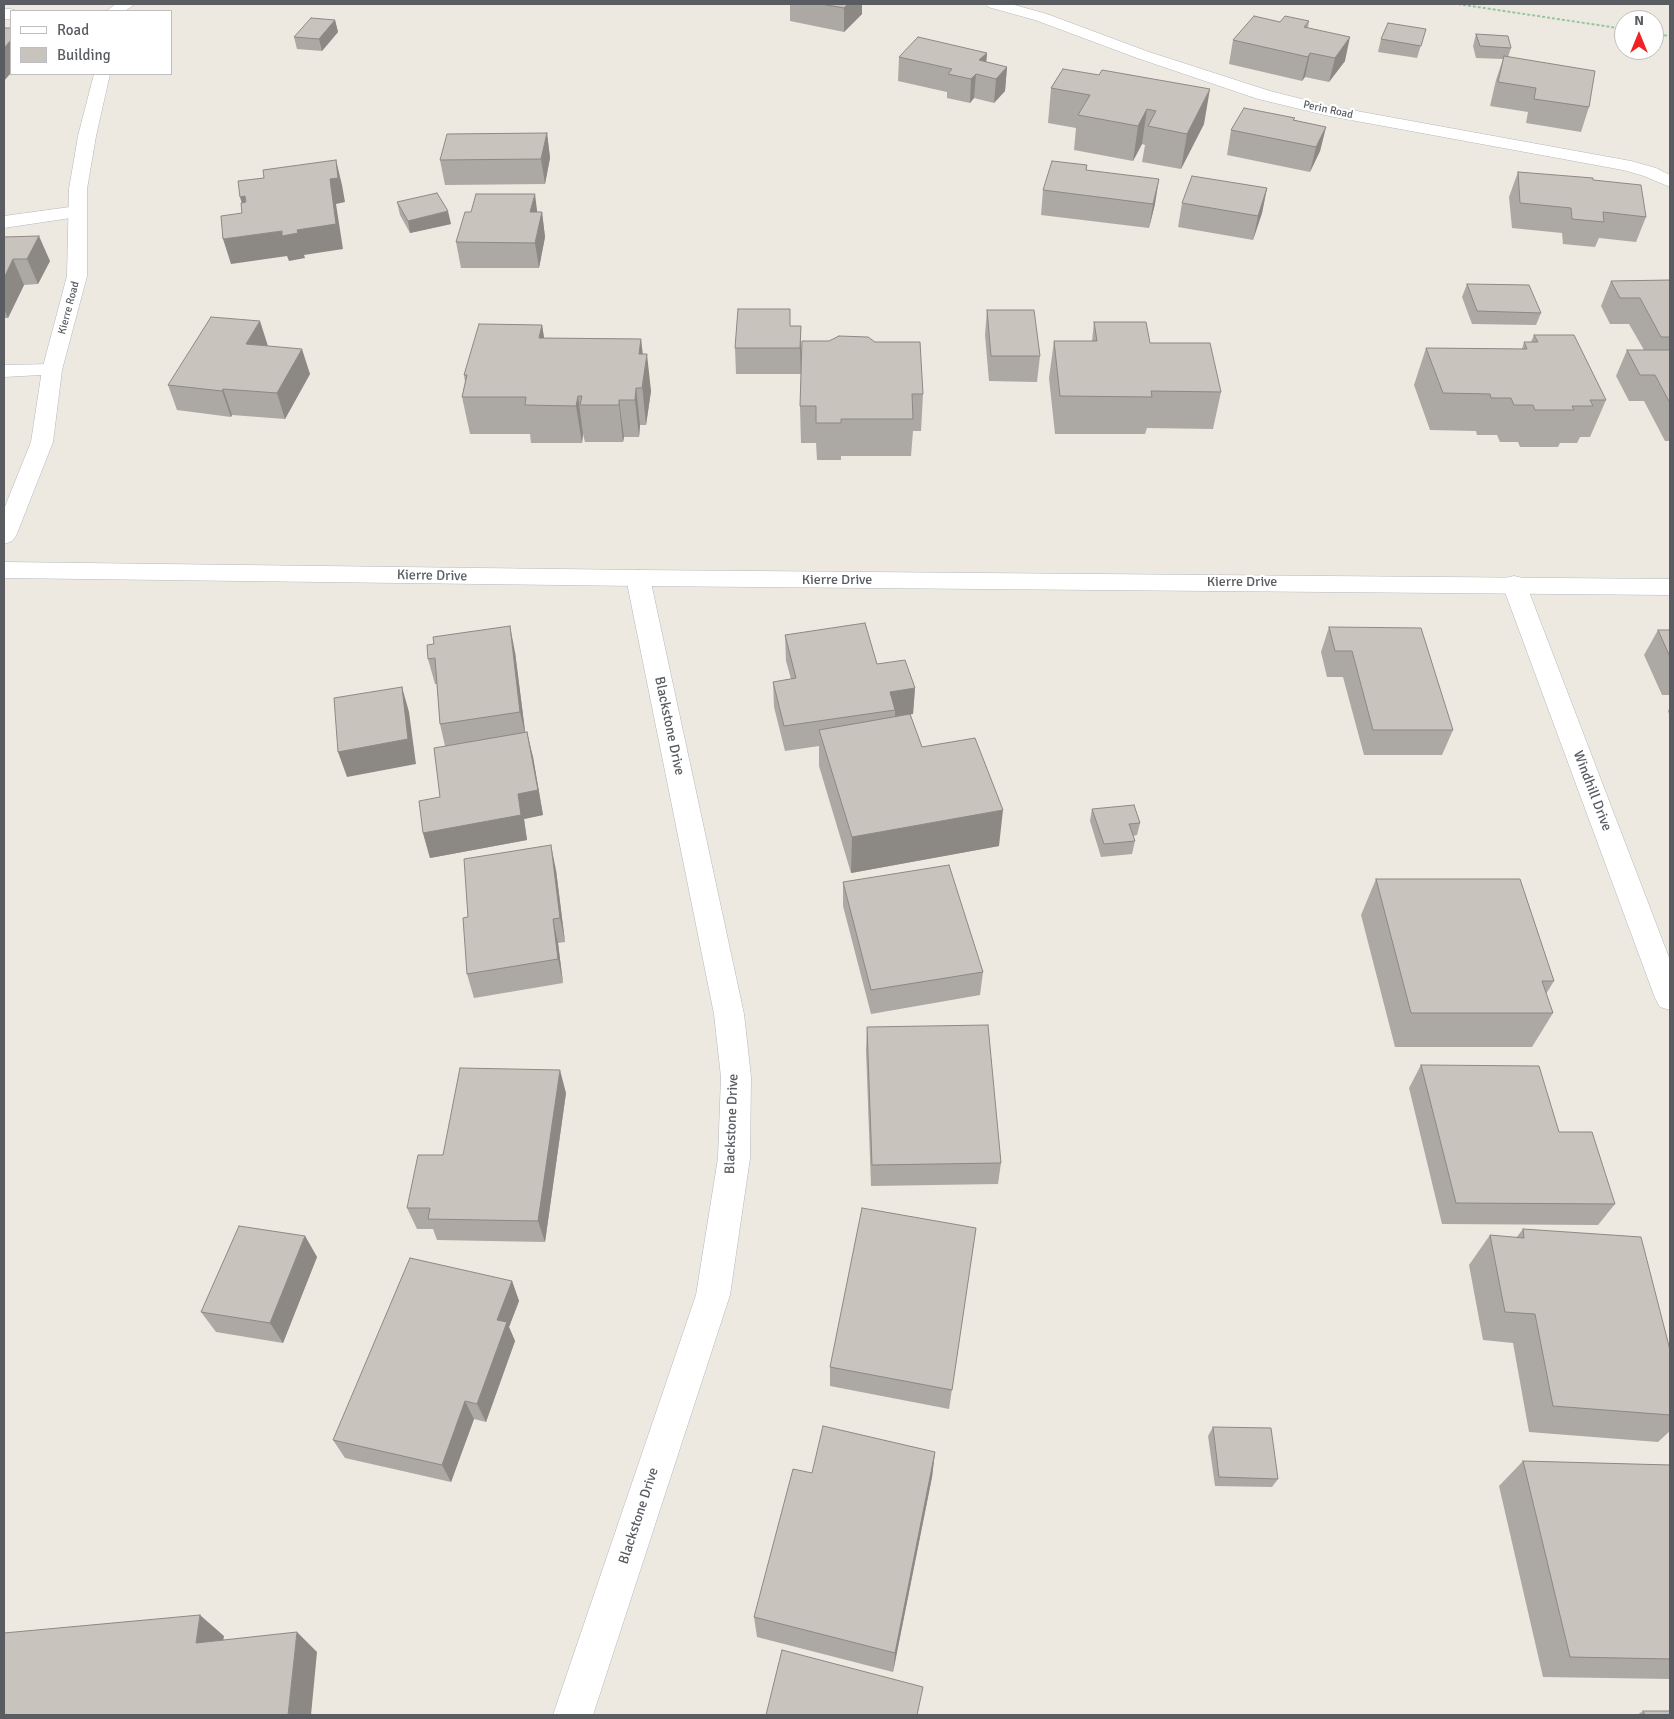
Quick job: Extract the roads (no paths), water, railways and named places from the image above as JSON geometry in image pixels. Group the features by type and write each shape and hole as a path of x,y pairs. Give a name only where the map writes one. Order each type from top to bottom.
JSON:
{"street":[{"path":"116,10 127,4"},
{"name":"Perin Road","path":"994,4 1041,17 1143,55 1264,95 1329,111 1626,165 1650,172 1670,182"},
{"name":"Kierre Road","path":"4,536 42,442 52,370 77,276 79,258 78,190 102,75"},
{"path":"4,222 77,212"},
{"path":"4,371 52,370"},
{"name":"Kierre Drive","path":"4,570 638,578 1670,586"},
{"name":"Blackstone Drive","path":"573,1715 713,1295 734,1158 736,1078 729,1014 638,578"},
{"name":"Windhill Drive","path":"1514,584 1670,998"}]}
